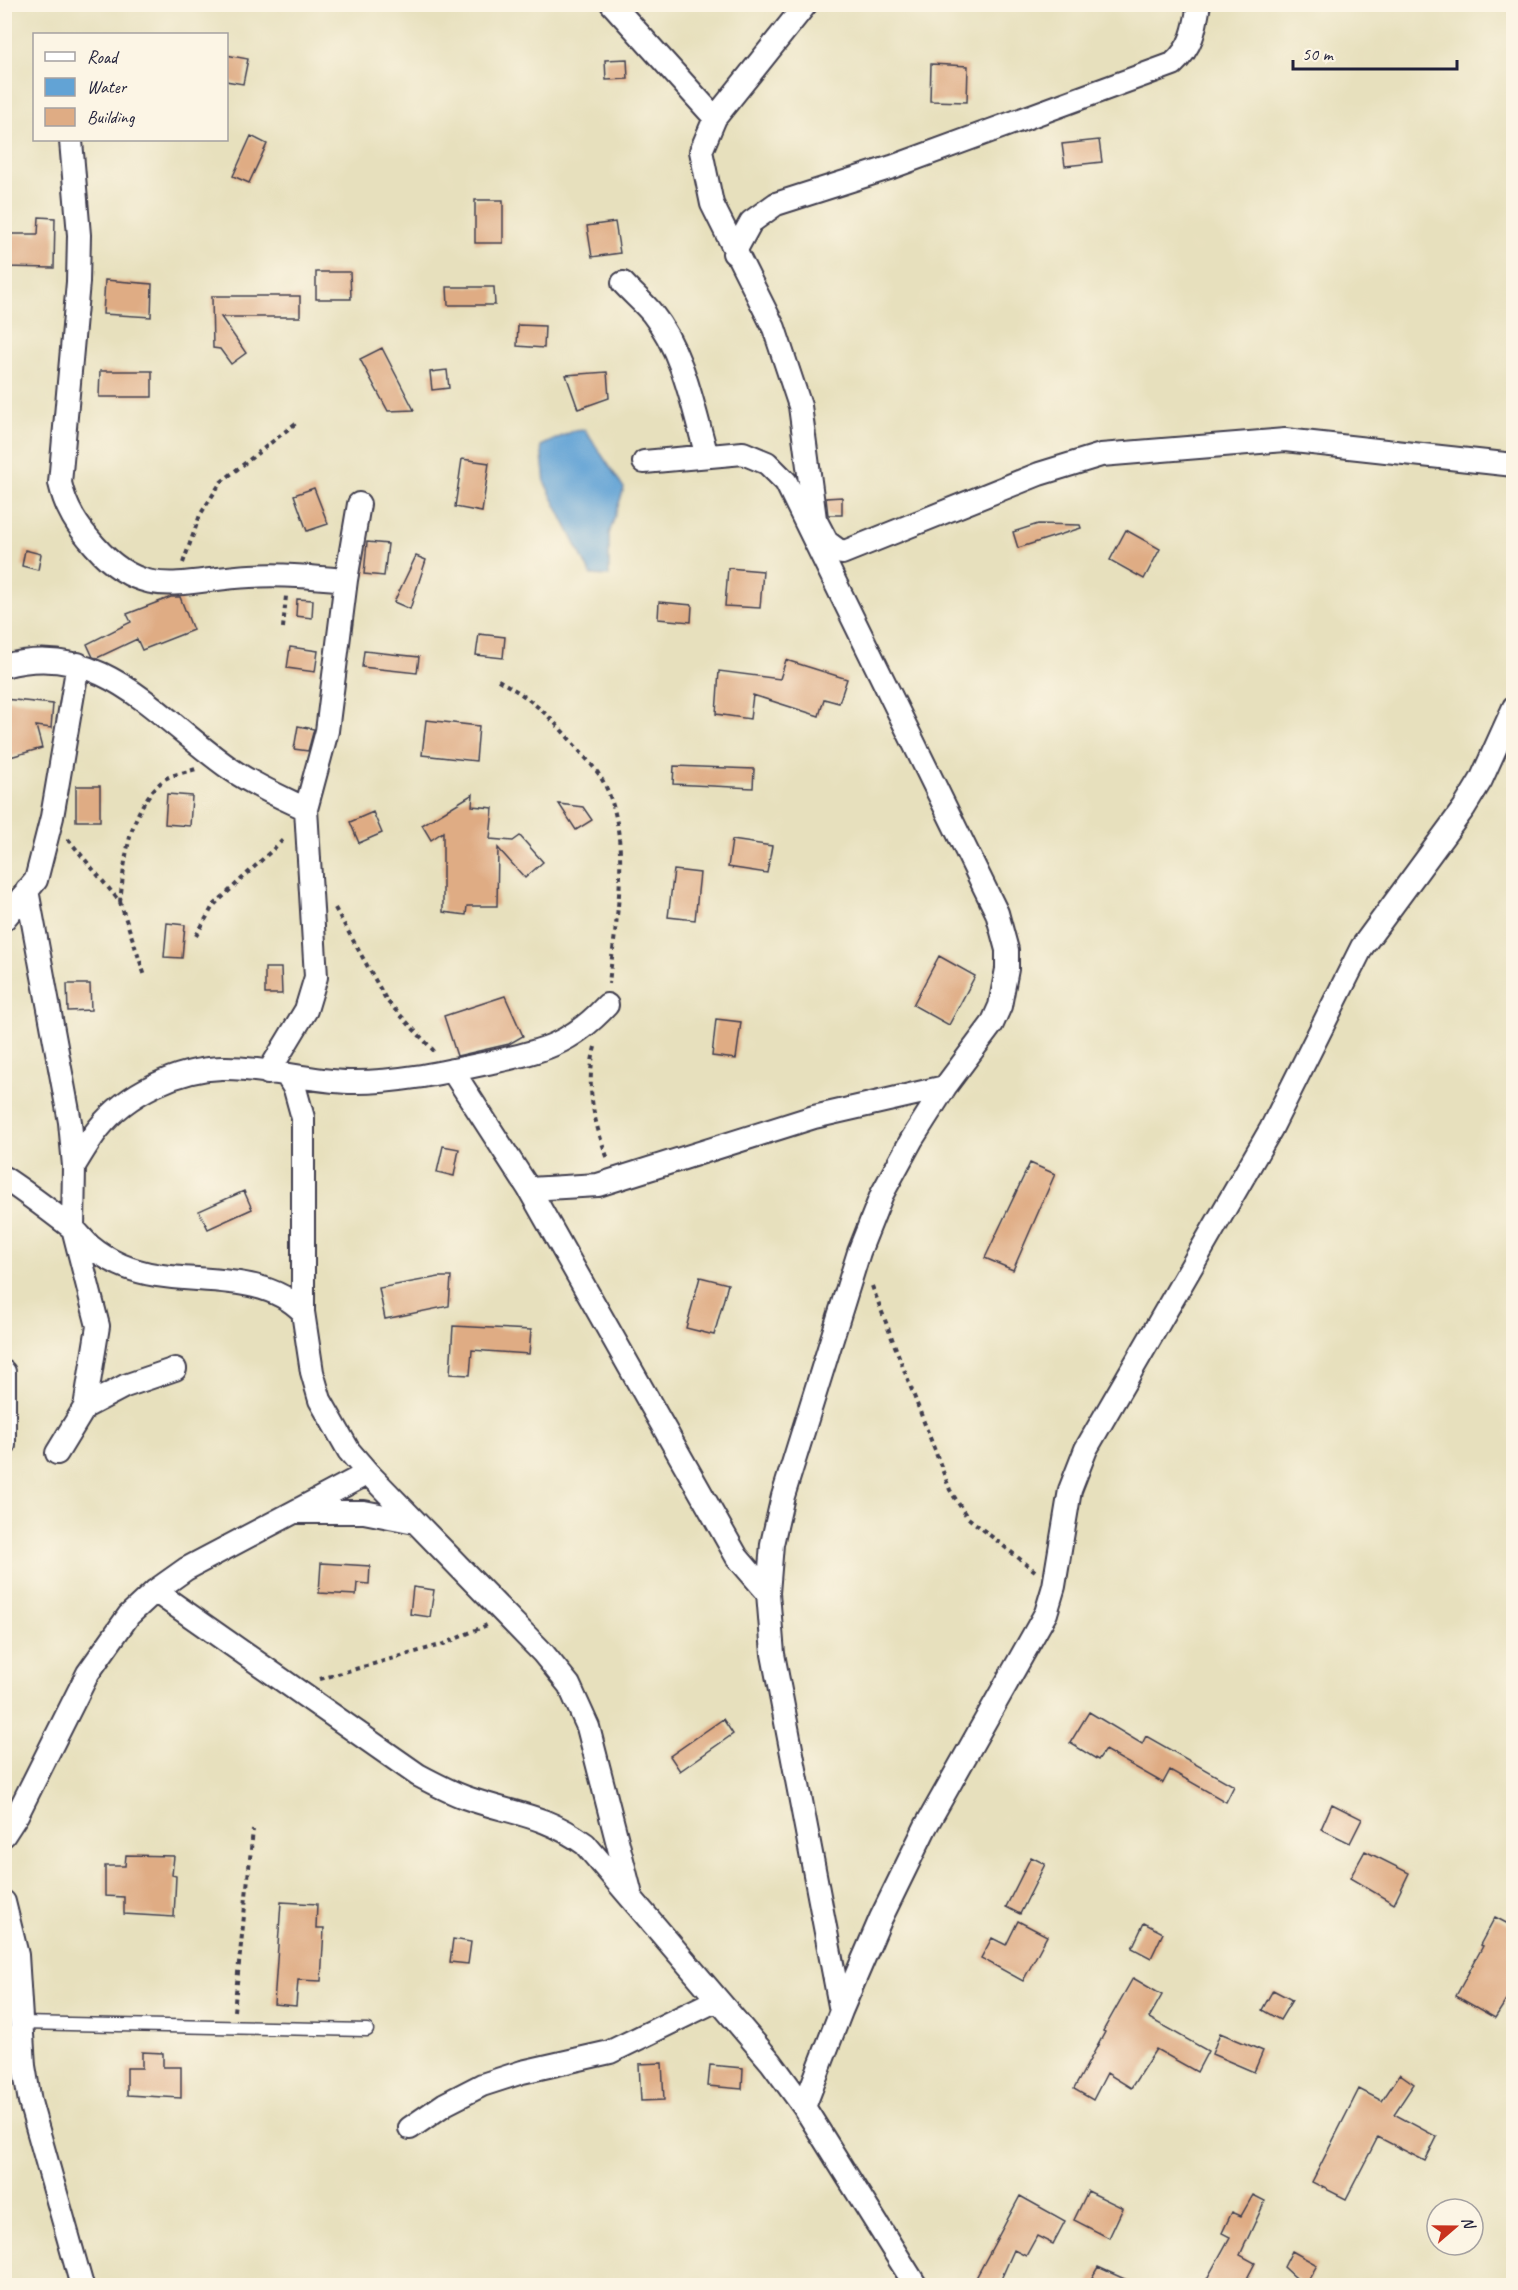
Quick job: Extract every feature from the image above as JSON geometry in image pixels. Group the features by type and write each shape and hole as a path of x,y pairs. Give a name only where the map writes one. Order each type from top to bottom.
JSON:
{"street":[{"path":"612,4 715,118"},
{"path":"806,4 715,118 701,151 712,204 734,253 774,328 800,406 815,519 823,547"},
{"path":"734,253 751,222 776,204 892,167 1173,64 1186,52 1194,34 1199,4"},
{"path":"71,141 80,235 60,483 65,506 76,525 108,561 132,578 161,585 227,577 288,576 346,580"},
{"path":"623,283 652,313 671,343 682,371 707,456"},
{"path":"823,547 842,553 1039,474 1101,455 1285,440 1514,465"},
{"path":"644,462 743,453 756,457 778,472 786,482 823,547 997,913 1003,931 1007,969 1000,1006 992,1024 945,1087 912,1139 882,1194 859,1252 776,1520 768,1593 772,1654 841,2011"},
{"path":"277,1074 306,1010 315,977 315,922 306,814 327,731 346,580 359,504"},
{"path":"4,666 44,660 78,663 106,674 131,690 234,771 306,814"},
{"path":"4,919 36,880 53,809 78,663"},
{"path":"804,2107 841,2011 926,1826 1038,1630 1054,1586 1065,1511 1086,1449 1271,1129 1362,946 1464,808 1481,780 1514,707"},
{"path":"27,890 63,1080 74,1166 73,1228 99,1326 85,1407 57,1453"},
{"path":"74,1166 99,1127 134,1096 176,1076 222,1068 320,1081 380,1082 540,1052 565,1041 588,1025 607,1005"},
{"path":"452,1070 529,1189 737,1557 768,1593"},
{"path":"277,1074 300,1104 305,1132 303,1312 312,1372 320,1400 349,1451 368,1473 543,1653 569,1685 588,1727 631,1896"},
{"path":"529,1189 584,1187 814,1117 945,1087"},
{"path":"4,1178 73,1228 90,1246 110,1260 132,1270 270,1290 288,1299 303,1312"},
{"path":"85,1407 125,1386 176,1369"},
{"path":"4,1371 4,1445"},
{"path":"4,1835 17,1815 88,1673 129,1615 155,1591 186,1569 368,1473"},
{"path":"294,1512 364,1512 415,1522"},
{"path":"155,1591 418,1775 466,1798 538,1817 563,1828 585,1844 771,2062 804,2107 916,2286"},
{"path":"4,1902 17,1955 21,2023 30,2102 82,2286"},
{"path":"410,2128 445,2104 482,2085 522,2072 610,2052 717,2000"}],"lane":[{"path":"21,2023 367,2030"}],"path":[{"path":"176,584 209,497 221,482 296,423"},
{"path":"283,628 288,576"},
{"path":"498,680 522,693 544,710 599,774 610,800 621,855 607,1005 592,1059 591,1082 596,1128 616,1179"},
{"path":"120,902 126,846 144,802 166,778 199,769"},
{"path":"53,809 73,847 120,902 145,976"},
{"path":"196,936 213,906 306,814"},
{"path":"334,907 387,1001 399,1017 452,1070"},
{"path":"872,1284 950,1490 968,1517 1054,1586"},
{"path":"290,1687 444,1644 504,1615"},
{"path":"232,2027 253,1830"}],"water":[{"path":"585,430 624,488 609,534 609,576 591,575 545,483 541,446 573,431"}],"building":[{"path":"228,55 248,59 243,84 228,81"},
{"path":"627,59 628,79 606,80 605,60"},
{"path":"931,64 968,66 967,102 930,101"},
{"path":"251,136 267,144 249,183 233,176"},
{"path":"1099,140 1102,162 1065,166 1062,144"},
{"path":"475,200 503,200 503,243 475,243"},
{"path":"39,217 55,218 54,268 5,267 6,234 38,234"},
{"path":"615,222 620,253 592,257 587,226"},
{"path":"316,272 350,272 351,299 316,299"},
{"path":"105,280 152,284 151,317 103,314"},
{"path":"447,287 494,287 495,305 448,305"},
{"path":"212,296 300,296 300,317 221,317 246,353 231,364 220,349 213,348"},
{"path":"518,325 545,326 544,348 517,346"},
{"path":"382,348 414,410 388,411 360,359"},
{"path":"447,370 449,388 432,390 430,372"},
{"path":"100,371 152,371 152,397 99,397"},
{"path":"607,372 609,398 578,409 566,375"},
{"path":"462,459 489,463 482,512 455,507"},
{"path":"314,488 328,524 307,531 294,495"},
{"path":"842,497 842,515 828,515 826,498"},
{"path":"1038,524 1080,525 1081,528 1018,548 1013,532"},
{"path":"1126,530 1160,549 1144,579 1110,560"},
{"path":"367,542 388,544 384,576 364,574"},
{"path":"25,550 41,554 38,570 22,566"},
{"path":"416,556 426,560 410,609 394,602"},
{"path":"728,568 763,571 760,608 725,606"},
{"path":"171,597 180,597 193,630 142,650 137,639 97,658 93,657 87,644 131,622 127,614"},
{"path":"297,599 313,600 312,618 296,616"},
{"path":"659,602 692,605 691,622 658,619"},
{"path":"479,634 505,637 503,658 476,655"},
{"path":"290,647 318,651 315,672 287,668"},
{"path":"364,651 419,657 417,673 362,667"},
{"path":"786,660 847,679 839,703 824,699 819,716 753,695 750,719 716,714 719,671 780,679"},
{"path":"4,699 53,704 51,728 36,726 42,748 10,757 4,734"},
{"path":"426,720 479,726 476,761 422,755"},
{"path":"298,726 314,729 308,751 294,749"},
{"path":"674,766 754,769 753,788 673,784"},
{"path":"76,786 100,786 100,821 76,821"},
{"path":"167,794 192,796 190,826 165,824"},
{"path":"473,794 472,806 493,808 490,839 513,841 520,836 543,862 525,878 498,848 497,906 467,906 466,915 443,912 443,832 431,840 422,825"},
{"path":"559,804 583,807 592,820 576,830"},
{"path":"373,812 382,833 359,843 350,822"},
{"path":"732,840 772,846 767,873 728,867"},
{"path":"674,870 700,873 695,920 668,917"},
{"path":"167,923 185,925 182,958 164,957"},
{"path":"939,956 975,976 949,1025 913,1005"},
{"path":"265,968 281,968 282,994 265,994"},
{"path":"67,984 90,984 91,1010 68,1011"},
{"path":"505,996 523,1036 509,1044 457,1056 444,1016"},
{"path":"716,1019 741,1022 736,1059 712,1056"},
{"path":"443,1146 459,1149 454,1176 437,1172"},
{"path":"1030,1163 1055,1174 1013,1270 985,1258"},
{"path":"244,1191 252,1209 208,1229 199,1211"},
{"path":"439,1277 451,1277 449,1306 385,1319 379,1288"},
{"path":"700,1277 728,1284 714,1335 686,1328"},
{"path":"453,1326 531,1330 529,1354 472,1350 470,1375 450,1374"},
{"path":"321,1563 370,1566 369,1584 357,1583 356,1595 319,1593"},
{"path":"413,1587 434,1590 430,1617 410,1614"},
{"path":"1089,1712 1142,1744 1146,1736 1234,1786 1226,1802 1170,1770 1163,1783 1105,1750 1098,1760 1070,1743"},
{"path":"723,1719 733,1734 680,1771 670,1756"},
{"path":"1332,1804 1362,1819 1350,1843 1321,1829"},
{"path":"1365,1851 1409,1873 1394,1904 1350,1878"},
{"path":"126,1855 174,1856 172,1875 176,1876 174,1917 124,1914 124,1897 105,1896 105,1866 125,1866"},
{"path":"1031,1857 1045,1864 1020,1914 1006,1907"},
{"path":"281,1902 317,1904 316,1928 324,1928 321,1981 298,1980 296,2006 274,2004"},
{"path":"1495,1917 1514,1927 1514,1988 1495,2018 1456,1996 1483,1946 1480,1945"},
{"path":"1018,1921 1047,1936 1023,1981 981,1958 992,1938 1006,1945"},
{"path":"1144,1923 1163,1933 1151,1958 1132,1948"},
{"path":"453,1939 471,1942 468,1964 450,1962"},
{"path":"1133,1978 1162,1995 1149,2018 1208,2051 1197,2072 1156,2049 1131,2088 1107,2073 1093,2100 1074,2089"},
{"path":"1273,1990 1292,2000 1280,2020 1262,2010"},
{"path":"1220,2033 1263,2051 1254,2072 1212,2054"},
{"path":"142,2052 163,2053 163,2067 181,2067 181,2098 127,2095 127,2068 142,2068"},
{"path":"662,2063 664,2100 641,2101 639,2064"},
{"path":"710,2065 743,2068 742,2089 708,2086"},
{"path":"1400,2074 1414,2084 1394,2114 1437,2137 1425,2161 1378,2137 1346,2199 1312,2182 1359,2089 1382,2101"},
{"path":"1088,2191 1123,2208 1109,2238 1074,2220"},
{"path":"1253,2195 1265,2201 1240,2255 1255,2263 1243,2286 1203,2286 1230,2237 1222,2233 1232,2212 1241,2216"},
{"path":"1020,2196 1065,2221 1053,2244 1037,2236 1026,2256 1014,2250 998,2286 993,2286 976,2278"},
{"path":"1292,2251 1317,2265 1305,2286 1284,2267"},
{"path":"1098,2267 1140,2286 1087,2286"}]}
